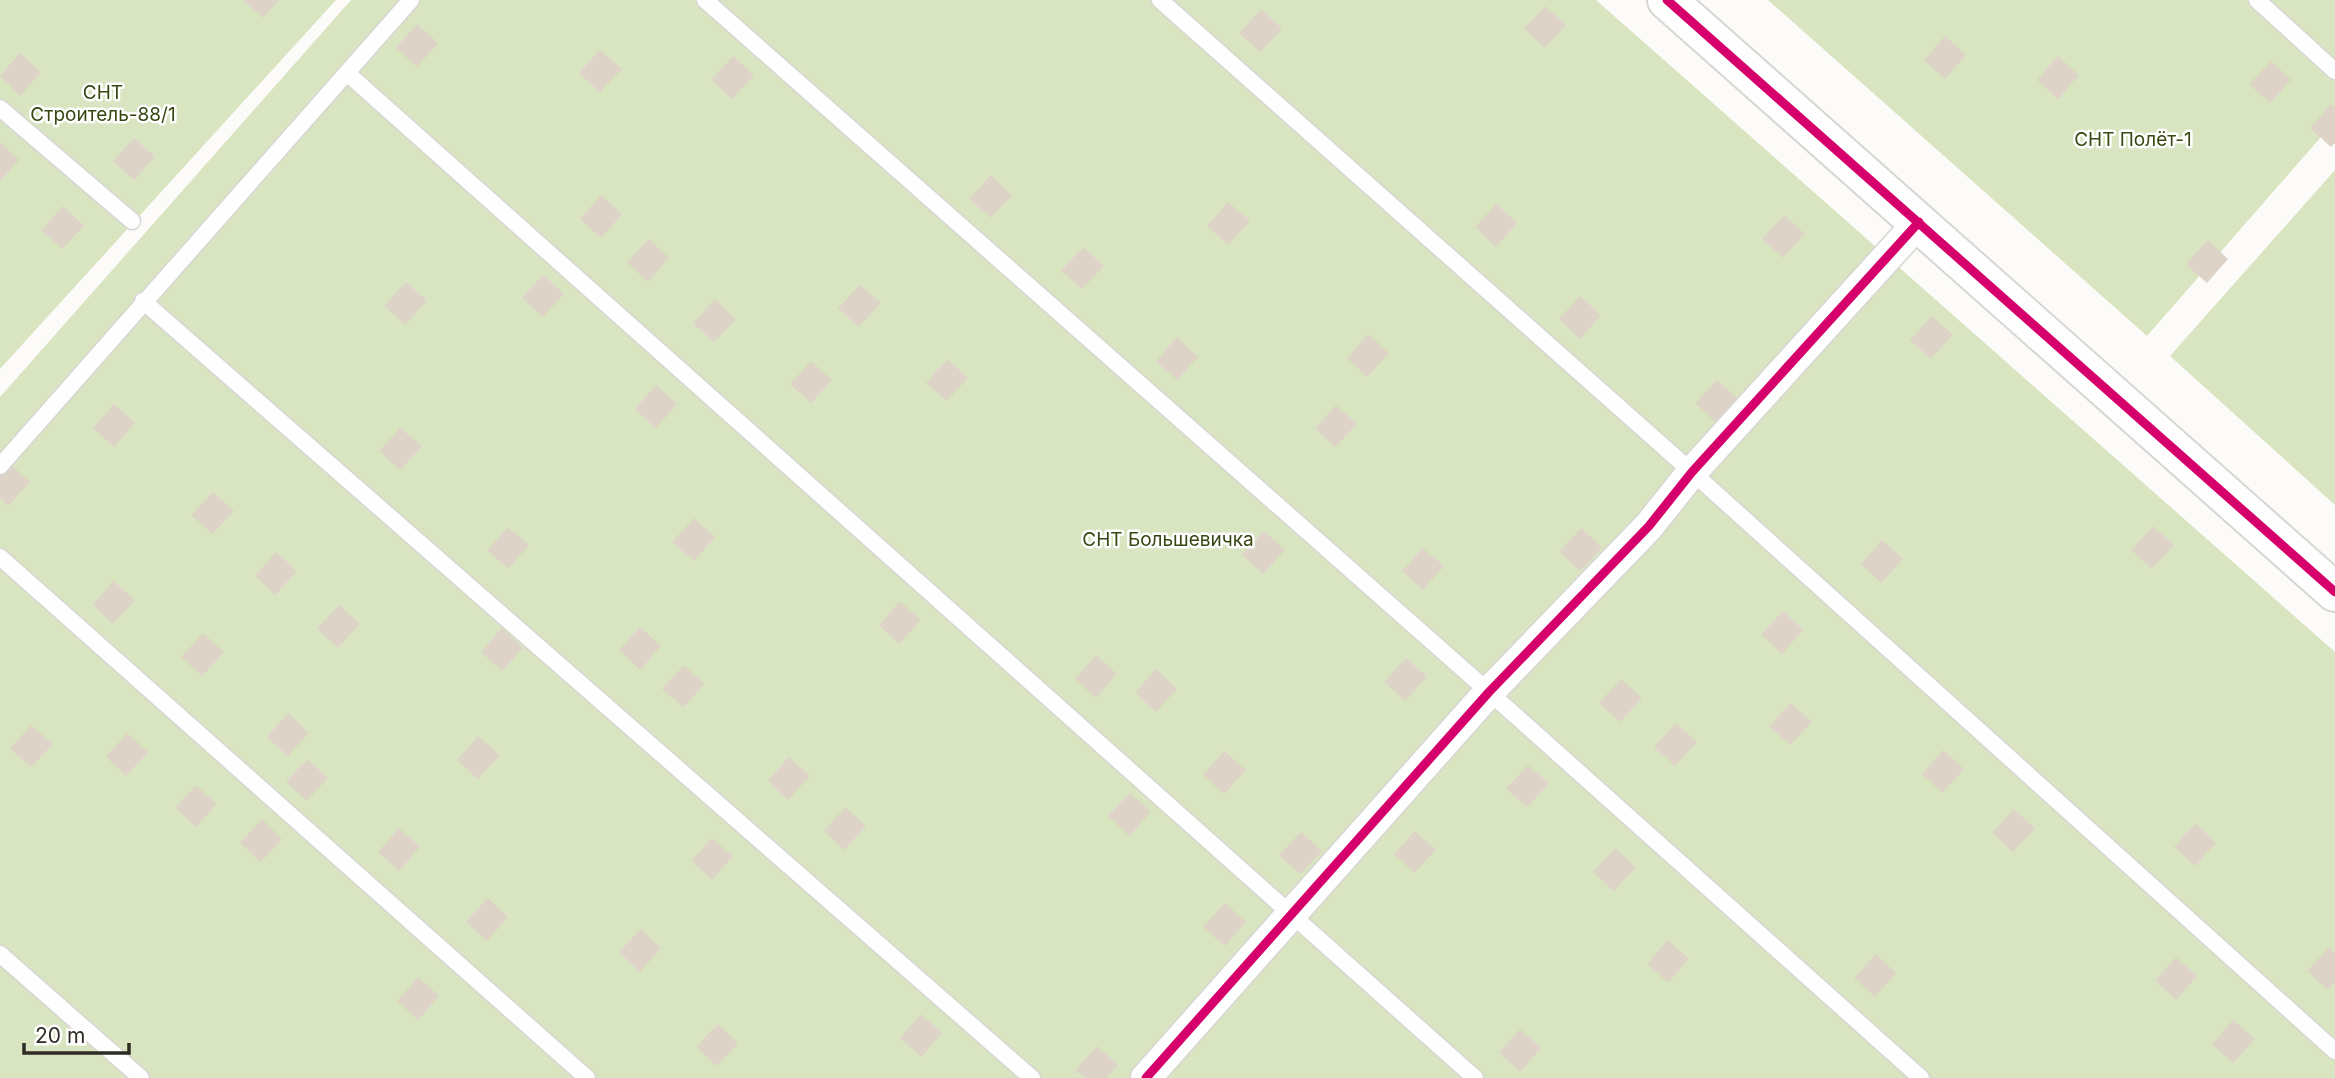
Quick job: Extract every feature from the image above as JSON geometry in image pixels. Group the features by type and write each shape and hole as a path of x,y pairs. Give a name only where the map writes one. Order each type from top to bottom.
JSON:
{"street":[{"path":"1667,0 2335,592"},
{"path":"1146,1078 1489,692 1649,526 1692,472 1919,222"}],"lane":[{"path":"0,466 411,0"},
{"path":"705,0 1489,692 1921,1078"},
{"path":"1160,0 1692,472 2335,1051"},
{"path":"2257,0 2335,71"},
{"path":"346,73 1475,1078"},
{"path":"0,108 132,221"},
{"path":"144,301 1032,1078"},
{"path":"0,557 587,1078"},
{"path":"0,954 141,1078"}],"green space":[{"name":"СНТ Строитель-88/1","path":"0,0 336,0 0,369"},
{"name":"СНТ Большевичка","path":"351,0 1596,0 2335,652 2335,1078 0,1078 0,397"},
{"name":"СНТ Полёт-1","path":"1768,0 2335,0 2335,121 2147,336"},
{"path":"2335,170 2335,505 2170,356"}],"building":[{"path":"243,0 279,0 263,18"},
{"path":"1545,6 1566,25 1545,48 1524,29"},
{"path":"1261,9 1282,29 1260,52 1239,33"},
{"path":"417,24 438,43 417,67 396,48"},
{"path":"1945,36 1966,55 1945,79 1924,60"},
{"path":"600,50 622,69 600,92 579,73"},
{"path":"20,53 41,72 20,96 0,76"},
{"path":"733,56 754,75 732,99 711,80"},
{"path":"2058,56 2079,75 2058,99 2037,80"},
{"path":"2271,61 2291,80 2270,103 2249,84"},
{"path":"2331,104 2335,108 2335,143 2331,147 2310,128"},
{"path":"134,138 155,157 134,180 113,161"},
{"path":"0,142 19,160 0,181"},
{"path":"991,175 1012,195 991,218 969,199"},
{"path":"601,195 622,214 601,238 580,219"},
{"path":"1228,202 1250,221 1228,245 1207,226"},
{"path":"1496,204 1517,223 1496,247 1475,227"},
{"path":"63,206 84,226 62,249 41,230"},
{"path":"1784,215 1805,234 1783,258 1762,239"},
{"path":"649,239 669,258 648,282 627,262"},
{"path":"2208,240 2228,259 2207,283 2186,264"},
{"path":"1083,247 1104,266 1082,289 1061,271"},
{"path":"543,275 564,294 543,317 522,298"},
{"path":"406,282 427,301 405,325 384,306"},
{"path":"860,285 881,303 859,327 838,308"},
{"path":"1580,296 1601,315 1580,339 1559,319"},
{"path":"715,299 736,319 714,342 693,323"},
{"path":"1932,316 1953,335 1931,359 1910,340"},
{"path":"1368,334 1389,353 1367,377 1347,358"},
{"path":"1177,337 1198,357 1177,380 1156,361"},
{"path":"947,359 968,378 947,401 926,383"},
{"path":"811,361 832,380 811,403 790,384"},
{"path":"1717,380 1738,399 1716,423 1695,403"},
{"path":"656,385 677,404 656,428 635,409"},
{"path":"114,404 135,423 114,447 93,428"},
{"path":"1336,405 1357,424 1335,447 1315,429"},
{"path":"400,428 422,446 400,470 379,451"},
{"path":"9,463 30,482 8,506 0,498 0,473"},
{"path":"213,492 234,511 212,534 191,515"},
{"path":"694,518 715,537 694,561 672,542"},
{"path":"2153,526 2174,545 2152,569 2131,550"},
{"path":"508,527 529,545 508,569 487,550"},
{"path":"1581,528 1602,547 1580,571 1559,552"},
{"path":"1264,531 1285,550 1263,574 1242,555"},
{"path":"1882,540 1903,559 1881,583 1861,564"},
{"path":"1423,548 1444,566 1423,590 1402,571"},
{"path":"276,552 297,571 275,595 255,576"},
{"path":"113,581 135,600 113,624 93,605"},
{"path":"900,601 921,620 899,644 879,625"},
{"path":"339,605 360,624 338,648 317,629"},
{"path":"1783,611 1803,630 1782,654 1761,635"},
{"path":"640,627 661,646 640,670 619,650"},
{"path":"502,628 523,648 502,671 481,652"},
{"path":"203,633 224,652 202,676 181,657"},
{"path":"1096,655 1117,674 1096,698 1075,679"},
{"path":"1406,658 1427,677 1405,701 1384,682"},
{"path":"684,665 705,684 683,707 662,689"},
{"path":"1156,669 1177,689 1156,712 1135,693"},
{"path":"1621,679 1642,698 1620,722 1599,703"},
{"path":"1791,703 1812,722 1790,745 1769,726"},
{"path":"288,713 309,733 288,756 267,737"},
{"path":"1676,723 1697,742 1675,766 1654,747"},
{"path":"31,725 53,744 31,767 10,749"},
{"path":"127,733 148,752 126,776 106,757"},
{"path":"478,736 500,755 478,779 457,760"},
{"path":"1943,750 1964,769 1942,793 1922,774"},
{"path":"1224,751 1246,770 1224,794 1203,775"},
{"path":"789,757 810,776 788,800 768,781"},
{"path":"307,759 328,778 307,801 286,782"},
{"path":"1528,765 1549,783 1527,807 1506,789"},
{"path":"196,785 217,804 196,827 175,808"},
{"path":"1130,793 1151,812 1129,836 1108,816"},
{"path":"845,807 866,826 844,850 824,831"},
{"path":"2014,809 2035,829 2013,852 1992,833"},
{"path":"262,819 282,839 261,862 240,843"},
{"path":"2195,823 2216,843 2195,866 2174,847"},
{"path":"399,828 420,847 399,871 378,852"},
{"path":"1415,831 1436,850 1414,873 1394,854"},
{"path":"1301,832 1322,851 1300,874 1279,855"},
{"path":"712,838 733,856 712,880 691,861"},
{"path":"1615,848 1636,867 1614,891 1593,872"},
{"path":"488,898 508,917 487,941 466,922"},
{"path":"1225,903 1246,922 1225,946 1203,927"},
{"path":"641,929 661,948 640,972 619,952"},
{"path":"1668,940 1689,959 1668,983 1647,964"},
{"path":"2329,947 2335,953 2335,982 2328,990 2307,971"},
{"path":"1876,954 1896,973 1875,997 1854,978"},
{"path":"2176,957 2197,976 2176,1000 2155,981"},
{"path":"418,977 439,996 418,1020 397,1001"},
{"path":"921,1014 942,1033 921,1057 900,1038"},
{"path":"2233,1020 2255,1039 2233,1063 2212,1044"},
{"path":"718,1024 738,1043 717,1066 696,1047"},
{"path":"1520,1029 1541,1048 1520,1072 1499,1053"},
{"path":"1097,1046 1118,1065 1106,1078 1085,1078 1075,1070"}],"cycle path":[{"path":"1667,0 2335,592"},
{"path":"1146,1078 1489,692 1649,526 1692,472 1919,222"}]}
